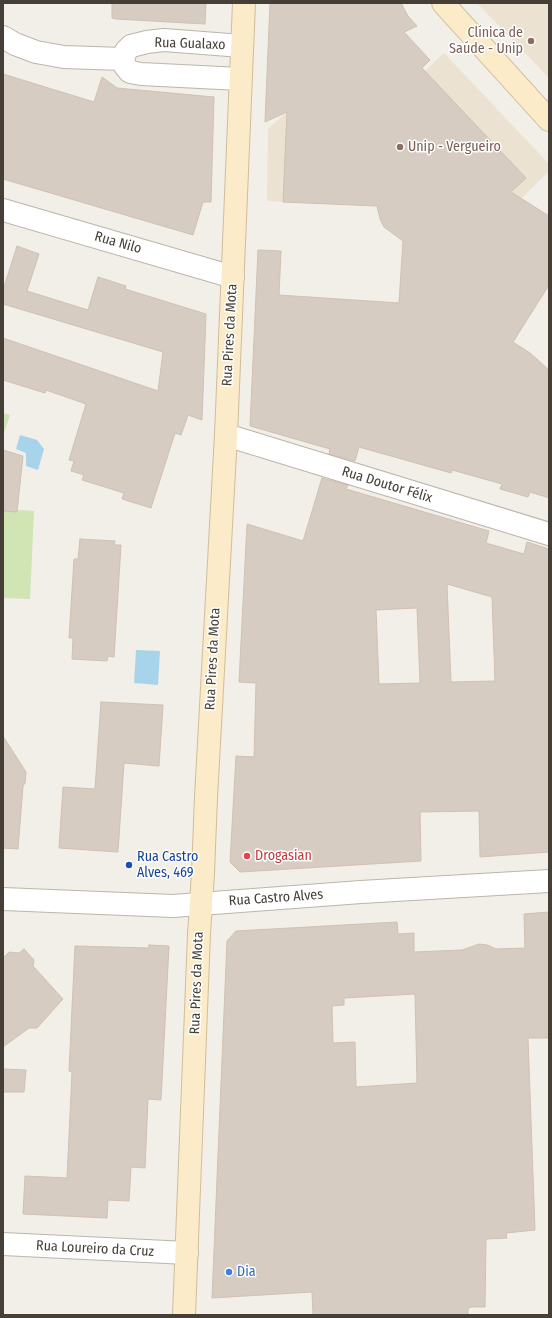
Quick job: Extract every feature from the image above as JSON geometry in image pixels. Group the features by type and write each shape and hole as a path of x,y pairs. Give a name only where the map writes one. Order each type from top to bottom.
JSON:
{"street":[{"name":"Rua Pires da Mota","path":"184,1315 199,934 226,435 244,3"},
{"path":"444,3 549,120"},
{"path":"3,37 15,44 36,52 64,56 123,59 125,66 130,72 141,74 240,79"},
{"name":"Rua Gualaxo","path":"123,59 126,50 131,46 164,40 242,46"},
{"name":"Rua Nilo","path":"3,210 233,277"},
{"name":"Rua Doutor Félix","path":"226,435 549,534"},
{"name":"Rua Castro Alves","path":"3,899 173,906 360,892 549,881"},
{"name":"Rua Loureiro da Cruz","path":"3,1244 187,1253"}],"shaded area":[{"name":"Clínica de Saúde - Unip","path":"477,3 549,3 549,78"},
{"name":"Unip - Vergueiro","path":"444,53 549,164 549,171 480,240 450,209 267,201 268,129 287,112 383,110"}],"green space":[{"path":"3,413 10,415 3,436"},
{"path":"3,509 34,511 30,599 3,598"}],"water":[{"path":"20,435 37,440 44,449 38,470 26,466 26,453 16,449"},
{"path":"136,650 160,651 158,685 134,683"}],"building":[{"path":"112,3 206,3 205,24 116,19 112,18"},
{"path":"270,3 401,3 408,16 417,26 404,32 430,60 422,68 526,178 511,192 549,216 549,285 513,342 530,353 549,370 549,498 530,492 528,497 500,489 502,484 452,470 451,473 359,447 355,461 329,454 330,449 250,426 258,250 281,251 279,295 399,303 403,241 384,227 380,219 377,206 283,202 287,112 265,122"},
{"path":"3,74 94,102 102,77 117,88 214,97 211,202 203,202 193,235 3,179"},
{"path":"17,246 39,254 27,291 88,310 98,277 126,286 125,289 206,314 202,420 188,415 181,435 175,433 151,508 122,499 124,493 82,480 84,475 71,471 74,461 69,460 86,404 46,390 45,393 3,380 3,338 158,391 163,352 3,304 3,290"},
{"path":"3,450 23,456 17,512 3,511"},
{"path":"322,478 348,485 346,489 489,531 486,543 524,554 527,542 549,549 549,852 480,857 479,811 420,812 421,861 240,872 230,862 236,756 254,757 256,683 239,682 247,524 303,541","holes":["447,584 492,597 495,681 451,682","417,608 420,683 379,684 376,610"]},
{"path":"80,539 115,541 114,545 121,545 114,657 108,656 107,661 72,659 73,638 69,638 74,559 78,559"},
{"path":"101,702 163,705 159,766 124,763 118,852 59,848 63,787 95,789"},
{"path":"3,736 26,772 25,783 23,786 18,849 3,848"},
{"path":"549,912 549,1038 528,1038 535,1230 506,1233 507,1238 486,1239 485,1307 470,1307 468,1308 468,1315 313,1315 312,1292 212,1298 227,941 236,931 397,922 398,934 414,933 414,952 462,950 479,944 487,945 496,949 525,948 524,914","holes":["415,994 417,1083 356,1087 355,1042 333,1043 332,1006 344,1005 344,998"]},
{"path":"149,945 169,946 161,1100 148,1099 145,1168 131,1167 129,1201 108,1200 107,1218 23,1214 25,1176 67,1178 72,1072 69,1071 75,946 149,948"},
{"path":"24,949 34,960 33,966 63,999 37,1028 29,1028 3,1047 3,958 9,952 19,953"},
{"path":"3,1069 26,1070 24,1092 3,1092"}],"place":[{"name":"Clínica de Saúde - Unip","path":"531,41"},
{"name":"Unip - Vergueiro","path":"400,147"},
{"name":"Drogasian","path":"247,856"},
{"name":"Rua Castro Alves, 469","path":"129,865"},
{"name":"Dia","path":"229,1272"}]}
